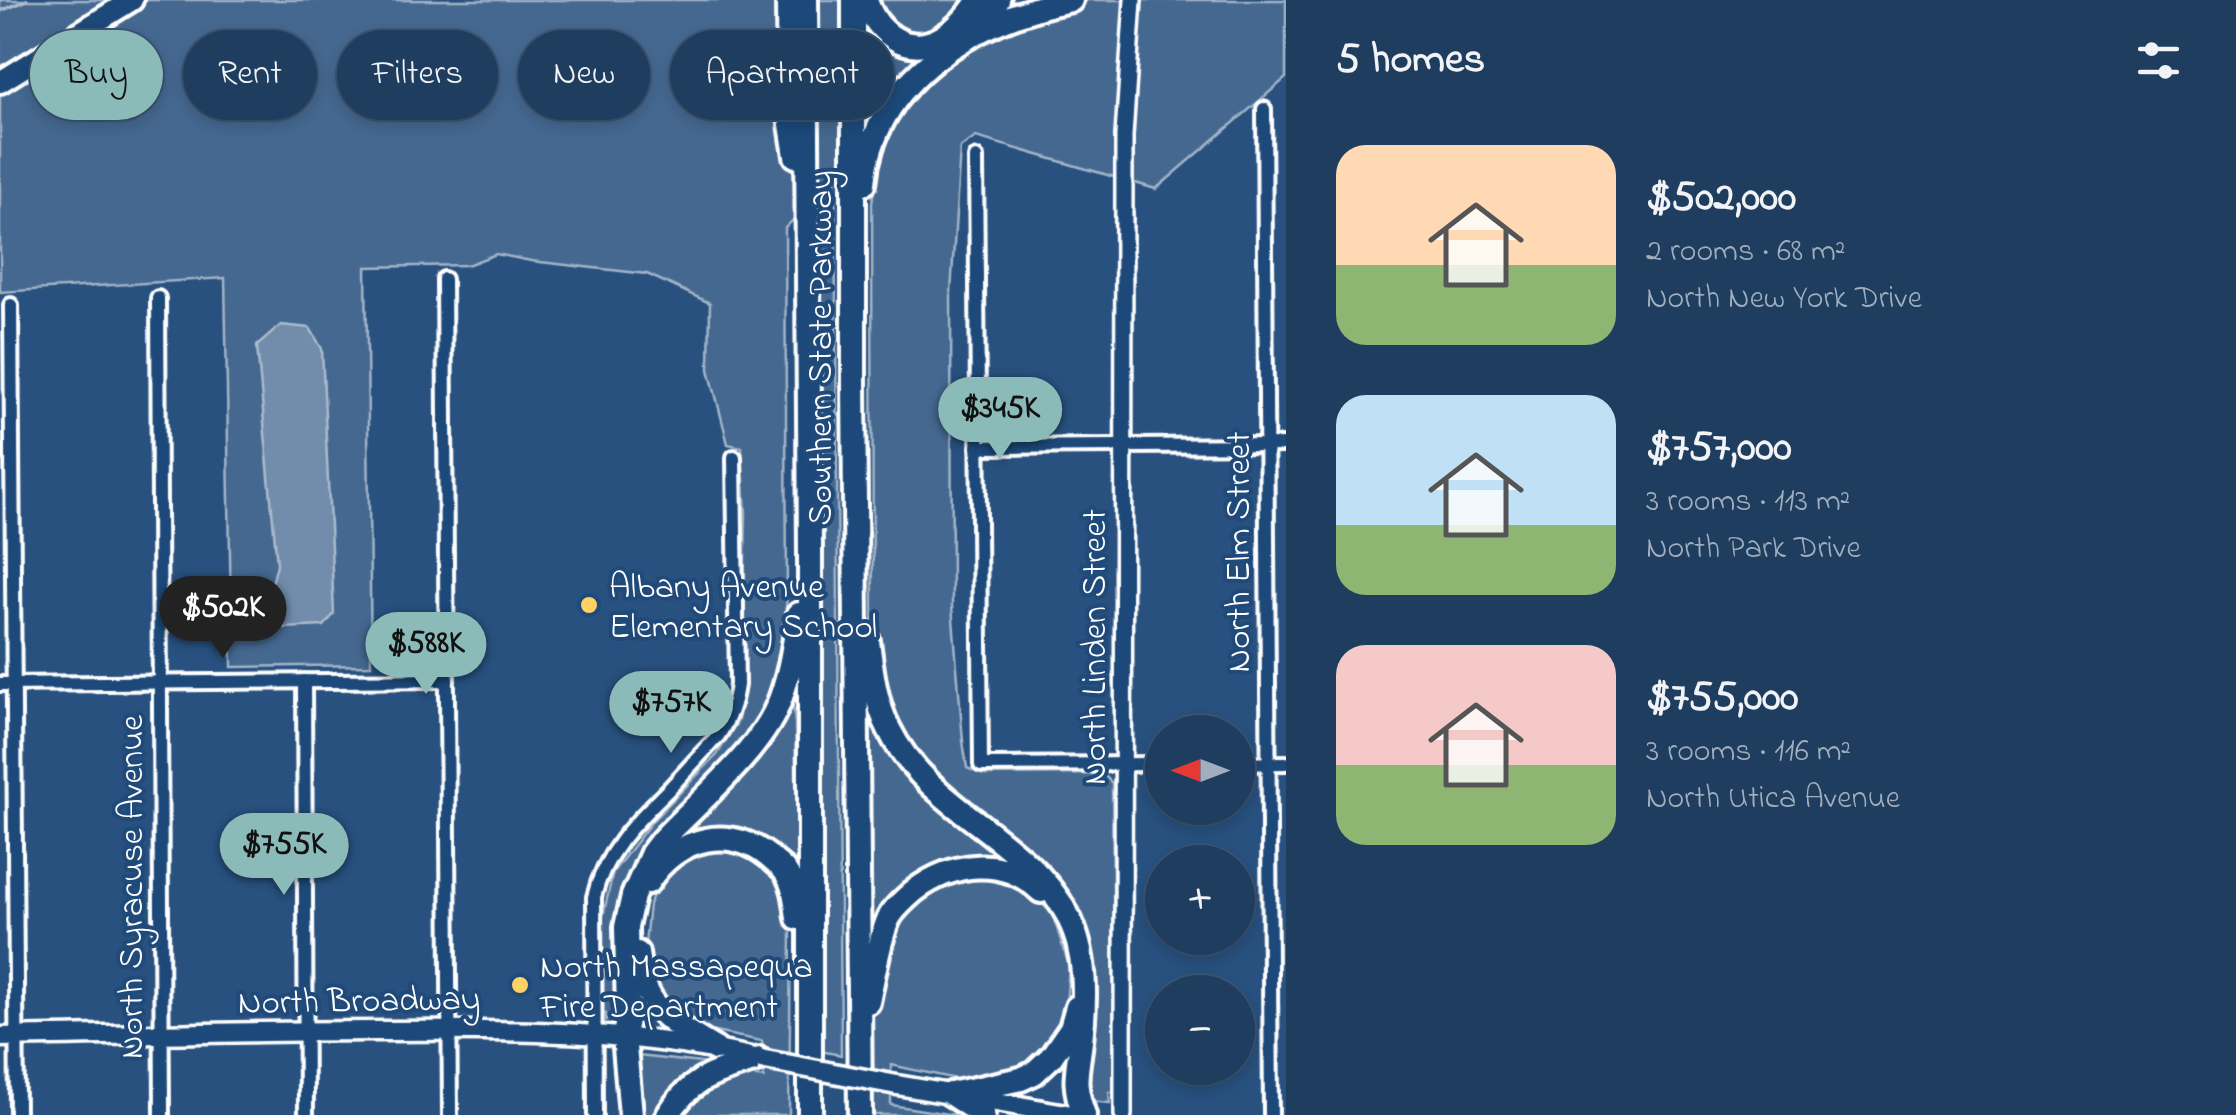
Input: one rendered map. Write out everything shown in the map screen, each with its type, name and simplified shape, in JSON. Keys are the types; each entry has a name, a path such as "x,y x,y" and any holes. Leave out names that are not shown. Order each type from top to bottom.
{"highway":[{"path":"0,82 132,0"},
{"path":"788,0 789,112 808,233"},
{"name":"Southern State Parkway","path":"806,0 810,551 808,1108"},
{"name":"Southern State Parkway","path":"854,0 860,1115"},
{"path":"866,0 886,34 904,43 922,44 942,38 980,0"},
{"path":"972,34 998,0"},
{"path":"854,381 863,190 868,156 887,110 938,56 972,34 1019,14 1071,0"},
{"path":"631,1115 624,1036 628,1014 626,927 633,896 652,853 739,761 777,708 786,684 810,551"},
{"path":"856,558 875,686 898,745 944,798 1028,862 1051,889 1077,937 1084,978 1075,1090 1084,1115"},
{"path":"715,1049 674,1025 654,1004 640,976 637,950 637,924 649,879 668,858 699,841 734,839 760,849 786,873 795,894 809,1023"},
{"path":"860,1033 889,918 904,899 927,882 970,866 993,866 1020,875 1053,902 1072,943 1078,994 1072,1028 1034,1073 950,1094"},
{"path":"668,1115 679,1098 701,1079 760,1059"},
{"path":"950,1094 983,1115"}],"main road":[{"name":"North Broadway","path":"8,1037 450,1030 624,1036 715,1049 1070,1115"}],"street":[{"name":"North Linden Street","path":"1123,1115 1124,136 1134,0"},
{"name":"North Elm Street","path":"1264,109 1271,1115"},
{"path":"976,158 981,765 1145,764"},
{"path":"444,279 450,1115"},
{"name":"North Syracuse Avenue","path":"158,298 162,1115"},
{"path":"11,304 8,1037 17,1115"},
{"path":"978,446 1286,445"},
{"path":"595,1115 594,897 598,880 624,834 718,736 735,701 734,457"},
{"path":"7,684 447,680"},
{"path":"304,682 306,1115"},
{"path":"1255,764 1286,764"}],"shaded area":[{"path":"0,0 1286,0 1286,78 1156,189 976,137 960,148 951,293 952,606 967,768 984,775 1098,774 1112,783 1115,1092 1109,1092 1110,1103 1091,1101 1086,1096 1084,1058 1095,997 1094,956 1086,928 1060,884 908,752 873,654 872,203 877,166 894,120 894,30 670,30 670,120 892,120 835,177 841,1055 820,1051 814,199 785,228 787,597 782,644 765,707 735,753 631,874 620,1011 616,1018 606,1020 606,1014 601,1014 602,921 613,872 652,821 717,755 738,721 745,679 746,514 742,447 728,444 709,369 710,303 647,274 496,254 467,265 366,267 371,665 232,667 225,278 0,292"},
{"path":"281,325 310,328 322,349 334,614 324,626 283,628 265,612 277,564 257,346"},
{"path":"792,698 798,878 768,846 659,848"},
{"path":"872,708 1005,852 1002,860 988,854 985,860 879,920 871,919 869,900 868,711"},
{"path":"700,845 736,845 769,863 785,891 791,929 789,1115 675,1115 711,1079 756,1073 756,1077 764,1078 762,1041 699,1029 655,995 644,954 649,904 668,865"},
{"path":"979,871 1020,884 1052,913 1069,966 1065,1019 1044,1055 1011,1078 975,1083 891,1065 891,1105 955,1115 870,1115 871,1010 894,918 934,883"},
{"path":"635,1056 719,1065 659,1115 635,1115"}],"waterway":[{"path":"0,11 27,0"}],"place":[{"name":"Albany Avenue Elementary School","path":"589,605"},
{"name":"North Massapequa Fire Department","path":"520,985"}]}
